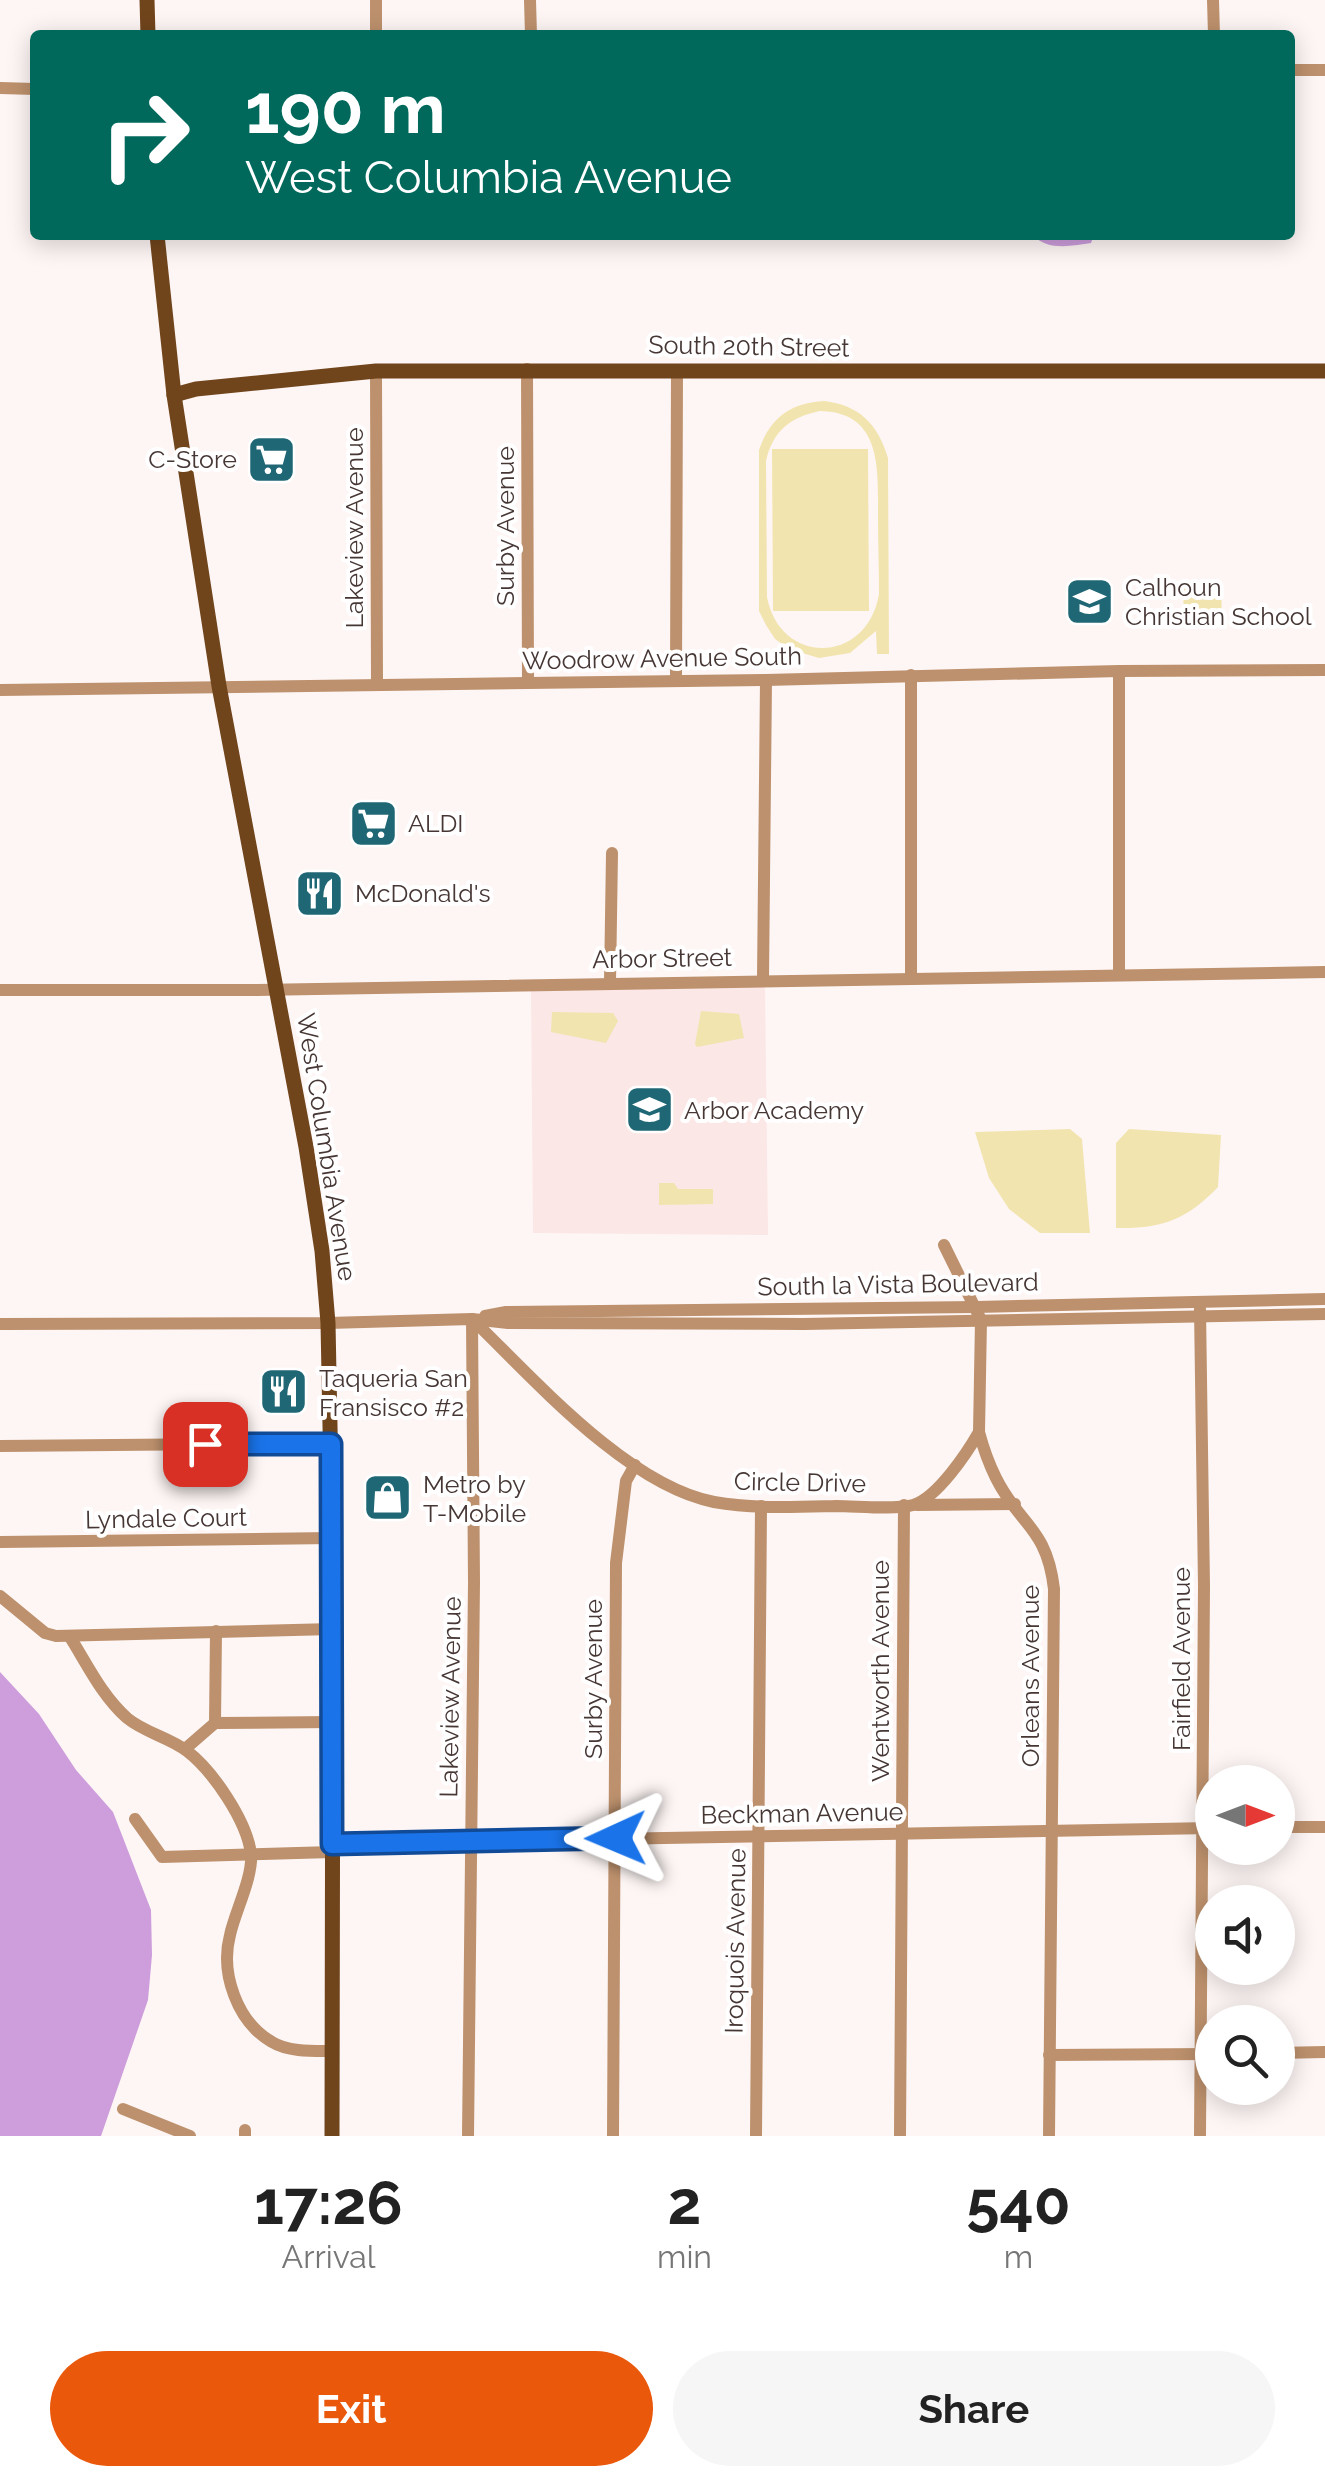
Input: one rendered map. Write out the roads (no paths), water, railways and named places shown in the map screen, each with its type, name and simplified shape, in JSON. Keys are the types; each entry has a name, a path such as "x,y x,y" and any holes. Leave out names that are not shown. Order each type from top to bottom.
{"main road":[{"path":"147,0 148,30"},
{"name":"West Columbia Avenue","path":"158,240 174,395 219,686 316,1202 328,1323 333,1629 332,2136"},
{"name":"South 20th Street","path":"174,395 196,389 376,371 1325,372"}],"street":[{"path":"376,0 376,30"},
{"path":"530,0 531,30"},
{"path":"1213,0 1214,30"},
{"path":"1295,70 1325,70"},
{"path":"0,88 30,89"},
{"name":"Surby Avenue","path":"527,369 528,682"},
{"path":"676,681 677,370"},
{"name":"Lakeview Avenue","path":"376,371 377,685"},
{"name":"Woodrow Avenue South","path":"0,690 1325,670"},
{"path":"1119,671 1119,974"},
{"path":"912,675 912,977"},
{"path":"763,979 766,680"},
{"path":"610,982 612,854"},
{"name":"Arbor Street","path":"0,990 1325,972"},
{"name":"Orleans Avenue","path":"944,1245 979,1314 979,1432 997,1480 1040,1537 1051,1567 1050,2136"},
{"name":"South la Vista Boulevard","path":"0,1324 328,1323 472,1319 506,1312 979,1314 1200,1309 1325,1299"},
{"name":"South la Vista Boulevard","path":"1200,1309 1325,1314"},
{"name":"Fairfield Avenue","path":"1200,1309 1207,1765"},
{"name":"Lakeview Avenue","path":"468,2136 472,1319"},
{"name":"Circle Drive","path":"472,1319 602,1441 674,1488 712,1502 760,1506 1014,1504"},
{"path":"908,1505 944,1480 966,1455 979,1432"},
{"path":"0,1446 331,1444"},
{"name":"Surby Avenue","path":"613,2136 616,1564 626,1481 635,1465"},
{"name":"Wentworth Avenue","path":"900,2136 908,1505"},
{"name":"Iroquois Avenue","path":"756,2136 760,1506"},
{"name":"Lyndale Court","path":"0,1542 332,1538"},
{"path":"0,1596 46,1633 70,1636 333,1629"},
{"path":"215,1724 216,1631"},
{"path":"70,1636 101,1688 126,1718 185,1749 221,1789 251,1854 242,1900 229,1937 227,1962 232,1990 242,2013 273,2044 332,2050"},
{"path":"185,1749 215,1724 332,1722"},
{"name":"Beckman Avenue","path":"135,1819 162,1857 471,1841 1195,1828"},
{"path":"1295,1827 1325,1827"},
{"name":"Fairfield Avenue","path":"1206,2005 1208,1865"},
{"path":"1295,2053 1325,2052"},
{"path":"1049,2055 1195,2054"},
{"name":"Fairfield Avenue","path":"1200,2136 1202,2105"},
{"path":"123,2109 190,2136"}],"place":[{"name":"C-Store","path":"272,459"},
{"name":"Calhoun Christian School","path":"1090,601"},
{"name":"ALDI","path":"373,823"},
{"name":"McDonald's","path":"320,893"},
{"name":"Arbor Academy","path":"649,1110"},
{"name":"Taqueria San Fransisco #2","path":"284,1392"},
{"name":"Metro by T-Mobile","path":"388,1498"}]}
